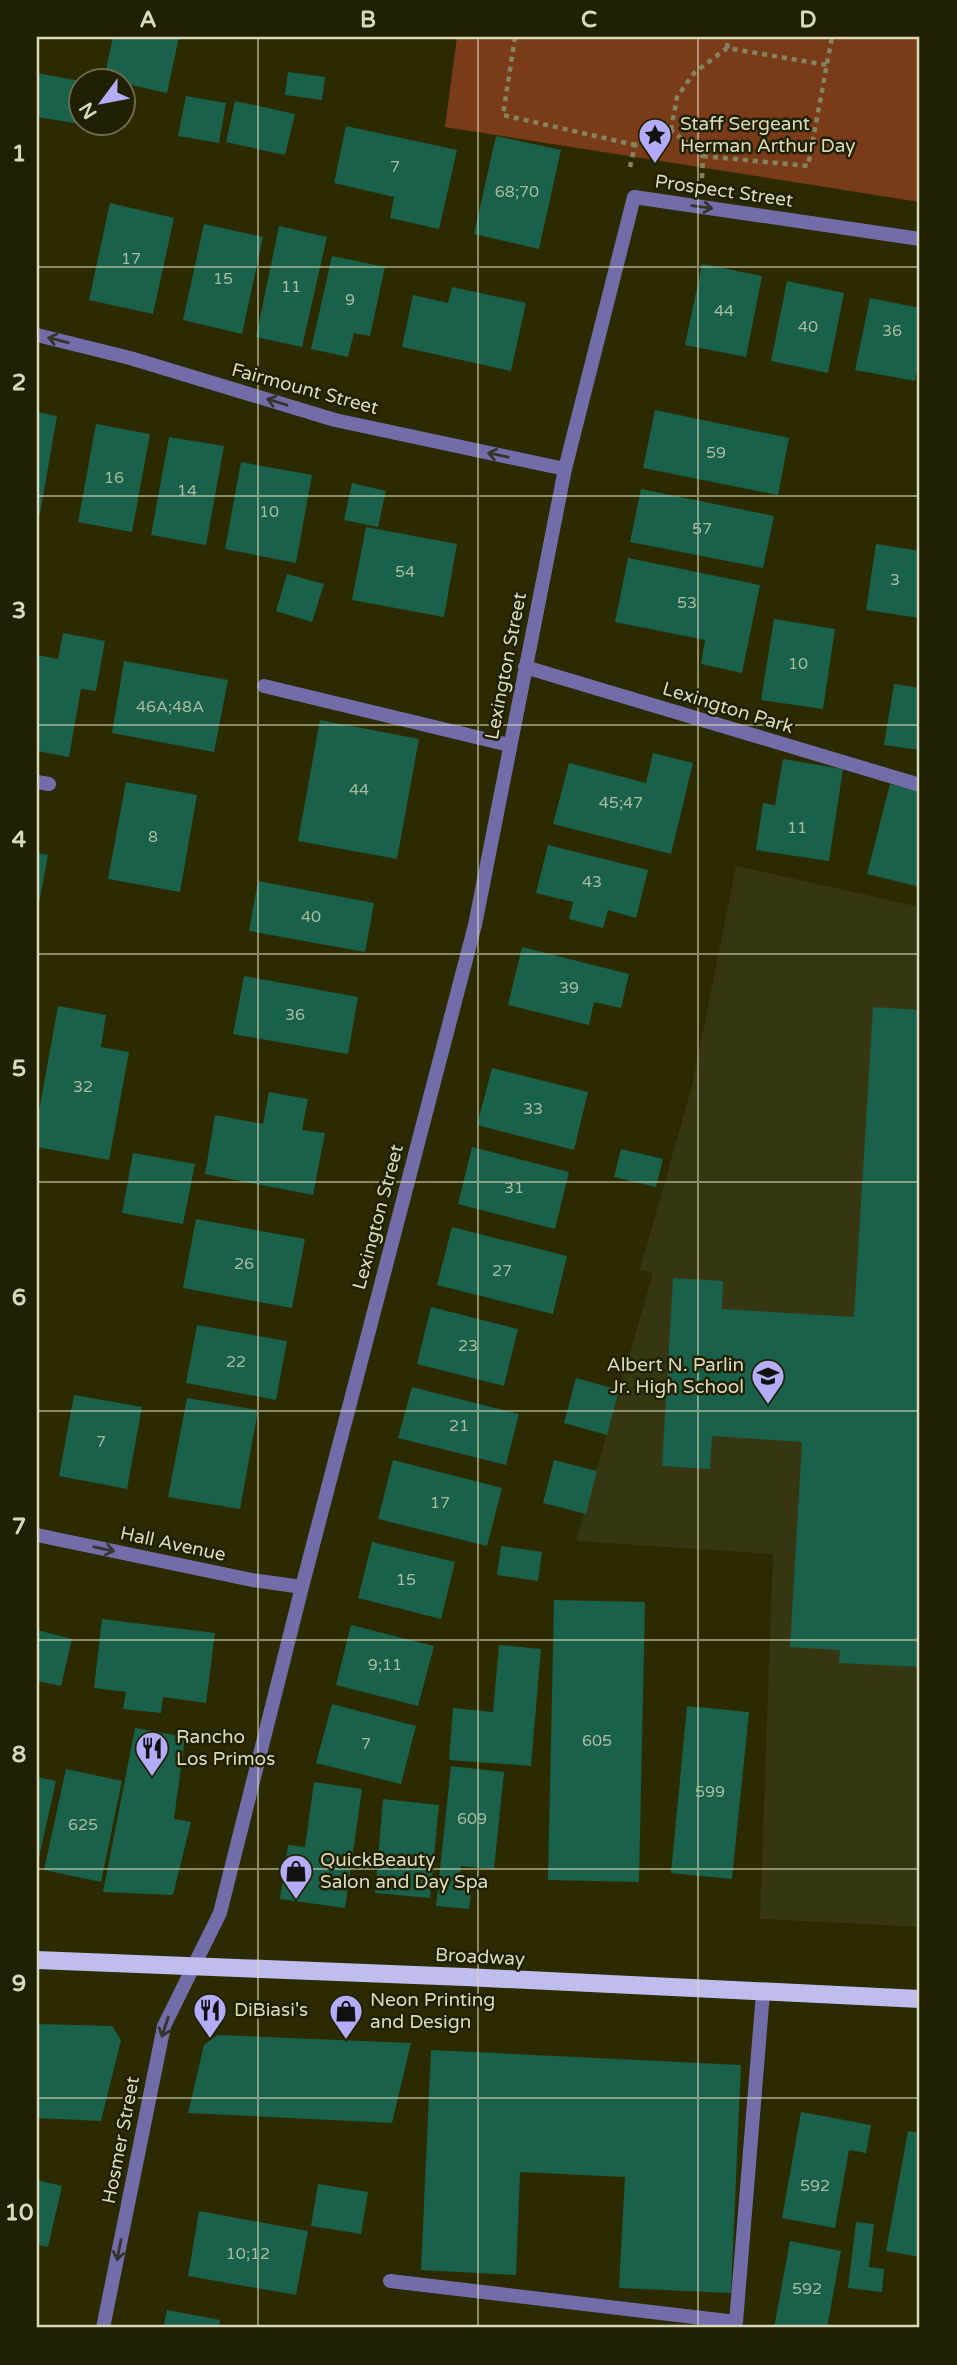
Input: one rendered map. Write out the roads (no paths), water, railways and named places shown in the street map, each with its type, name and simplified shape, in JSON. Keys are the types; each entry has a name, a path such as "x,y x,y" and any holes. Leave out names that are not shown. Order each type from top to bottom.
{"main road":[{"name":"Broadway","path":"37,1960 920,1999"}],"street":[{"name":"Prospect Street","path":"565,469 634,197 920,239"},
{"name":"Fairmount Street","path":"37,335 130,358 335,420 565,469"},
{"name":"Lexington Street","path":"193,1965 220,1913 475,925 565,469"},
{"name":"Lexington Park","path":"525,667 920,785"},
{"path":"264,686 509,745"},
{"name":"Hall Avenue","path":"37,1535 252,1580 302,1587"},
{"name":"Hosmer Street","path":"103,2328 164,2026 193,1965"},
{"path":"390,2281 736,2322 763,1993"}],"place":[{"name":"Staff Sergeant Herman Arthur Day","path":"655,165"},
{"name":"Albert N. Parlin Jr. High School","path":"768,1406"},
{"name":"Rancho Los Primos","path":"152,1778"},
{"name":"QuickBeauty Salon and Day Spa","path":"296,1901"},
{"name":"DiBiasi's","path":"210,2040"},
{"name":"Neon Printing and Design","path":"346,2041"}]}
